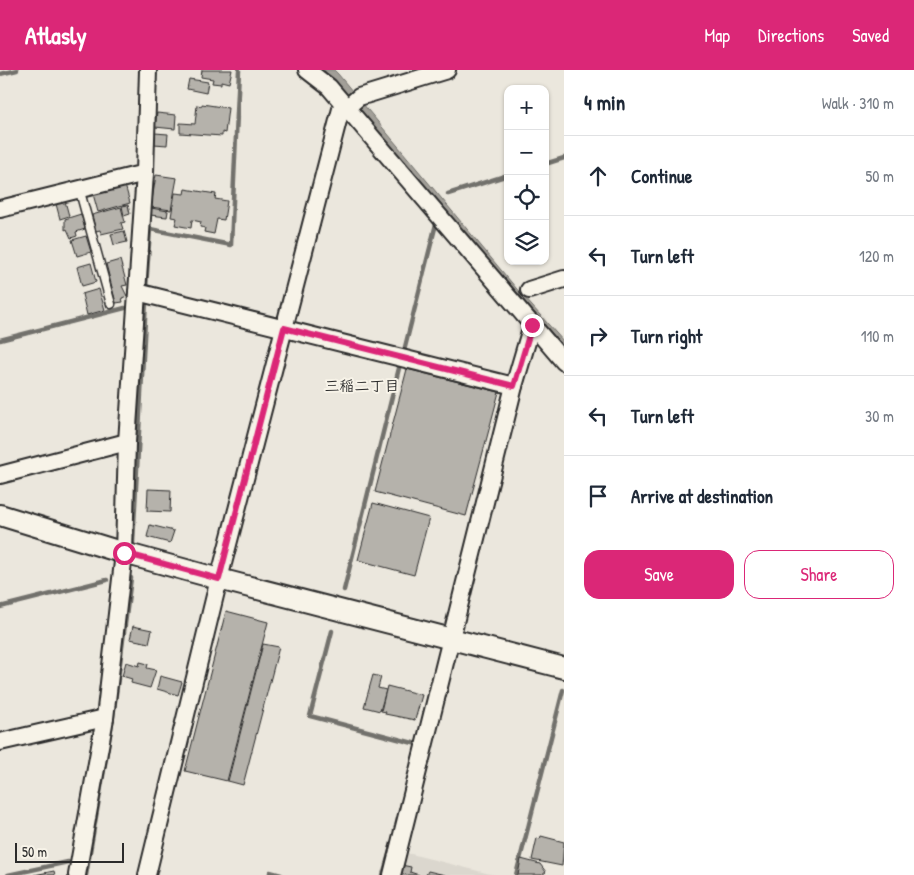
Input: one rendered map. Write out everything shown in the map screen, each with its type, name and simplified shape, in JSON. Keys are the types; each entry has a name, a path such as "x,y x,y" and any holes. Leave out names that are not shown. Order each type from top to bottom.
{"street":[{"path":"77,875 86,812 105,718 124,553 127,442 145,173 148,70"},
{"path":"307,70 329,87 344,107 564,362"},
{"path":"147,875 219,579 344,107 359,97 447,70"},
{"path":"0,208 145,173"},
{"path":"529,290 564,279"},
{"path":"137,292 514,386"},
{"path":"392,875 514,386 532,325"},
{"path":"0,475 127,442"},
{"path":"0,515 124,553 219,579 564,668"},
{"path":"0,742 105,718"}],"lane":[{"path":"80,188 111,304"}],"shaded area":[{"path":"324,70 334,70 338,74 516,288 564,342 564,347"},
{"path":"403,852 494,875 398,875"}],"building":[{"path":"202,70 232,70 229,83 221,81 221,84 212,83 213,79 201,77"},
{"path":"189,79 208,82 206,93 187,89"},
{"path":"202,104 228,108 225,133 222,132 222,136 180,133 180,123 195,124 197,105 202,106"},
{"path":"157,113 176,115 175,129 155,127"},
{"path":"155,133 168,134 167,145 154,144"},
{"path":"156,175 177,178 171,210 151,207"},
{"path":"125,185 130,203 98,212 93,194"},
{"path":"185,189 216,194 215,199 227,201 224,220 217,219 214,234 204,232 205,228 200,227 201,222 192,220 191,228 175,225 177,218 171,217 175,193 184,194"},
{"path":"65,201 69,216 60,219 56,204"},
{"path":"128,205 130,214 124,216 122,206"},
{"path":"121,207 125,222 121,223 123,229 101,234 100,230 96,231 92,215"},
{"path":"151,208 168,211 167,217 150,215"},
{"path":"81,214 85,229 76,232 77,236 71,238 67,229 65,230 65,219"},
{"path":"124,231 127,242 114,245 111,234"},
{"path":"86,236 91,252 77,256 72,240"},
{"path":"120,260 127,285 122,286 127,296 122,298 123,302 116,303 106,264"},
{"path":"91,263 96,282 82,286 77,267"},
{"path":"99,289 105,310 87,315 82,294"},
{"path":"407,369 499,392 466,516 375,492"},
{"path":"148,489 171,490 170,512 147,511"},
{"path":"373,503 429,518 414,575 358,560"},
{"path":"150,525 174,531 170,543 147,537"},
{"path":"226,611 268,622 227,781 185,771"},
{"path":"133,626 152,630 149,643 130,639"},
{"path":"263,644 279,647 243,785 228,781"},
{"path":"126,662 139,666 140,662 148,664 147,668 156,670 150,688 131,683 132,679 122,676"},
{"path":"373,675 381,677 378,688 386,690 380,711 364,707"},
{"path":"160,676 182,682 178,695 157,689"},
{"path":"387,686 422,695 415,720 385,714 386,712 381,711"},
{"path":"541,836 564,842 562,866 532,860 537,838 540,839"},
{"path":"521,859 540,864 546,872 542,875 518,875"},
{"path":"401,865 411,867 410,872 419,875 399,875"},
{"path":"54,871 55,875 34,875"},
{"path":"428,871 445,875 426,875"}],"waterway":[{"path":"0,74 17,70"},
{"path":"146,288 150,229 231,245 239,70"},
{"path":"549,163 564,158"},
{"path":"448,194 504,176"},
{"path":"404,351 437,220"},
{"path":"133,543 146,301"},
{"path":"0,340 125,308"},
{"path":"344,590 400,364"},
{"path":"86,875 113,717 131,578"},
{"path":"0,607 107,580"},
{"path":"332,631 310,716 417,744 416,748"},
{"path":"516,875 563,690"},
{"path":"383,875 391,847"},
{"path":"8,875 68,862"},
{"path":"270,875 270,872 281,875"}],"district":[{"name":"三稲二丁目","path":"362,385"}],"route":[{"path":"124,553 219,579 284,328 514,386 532,325"}]}
